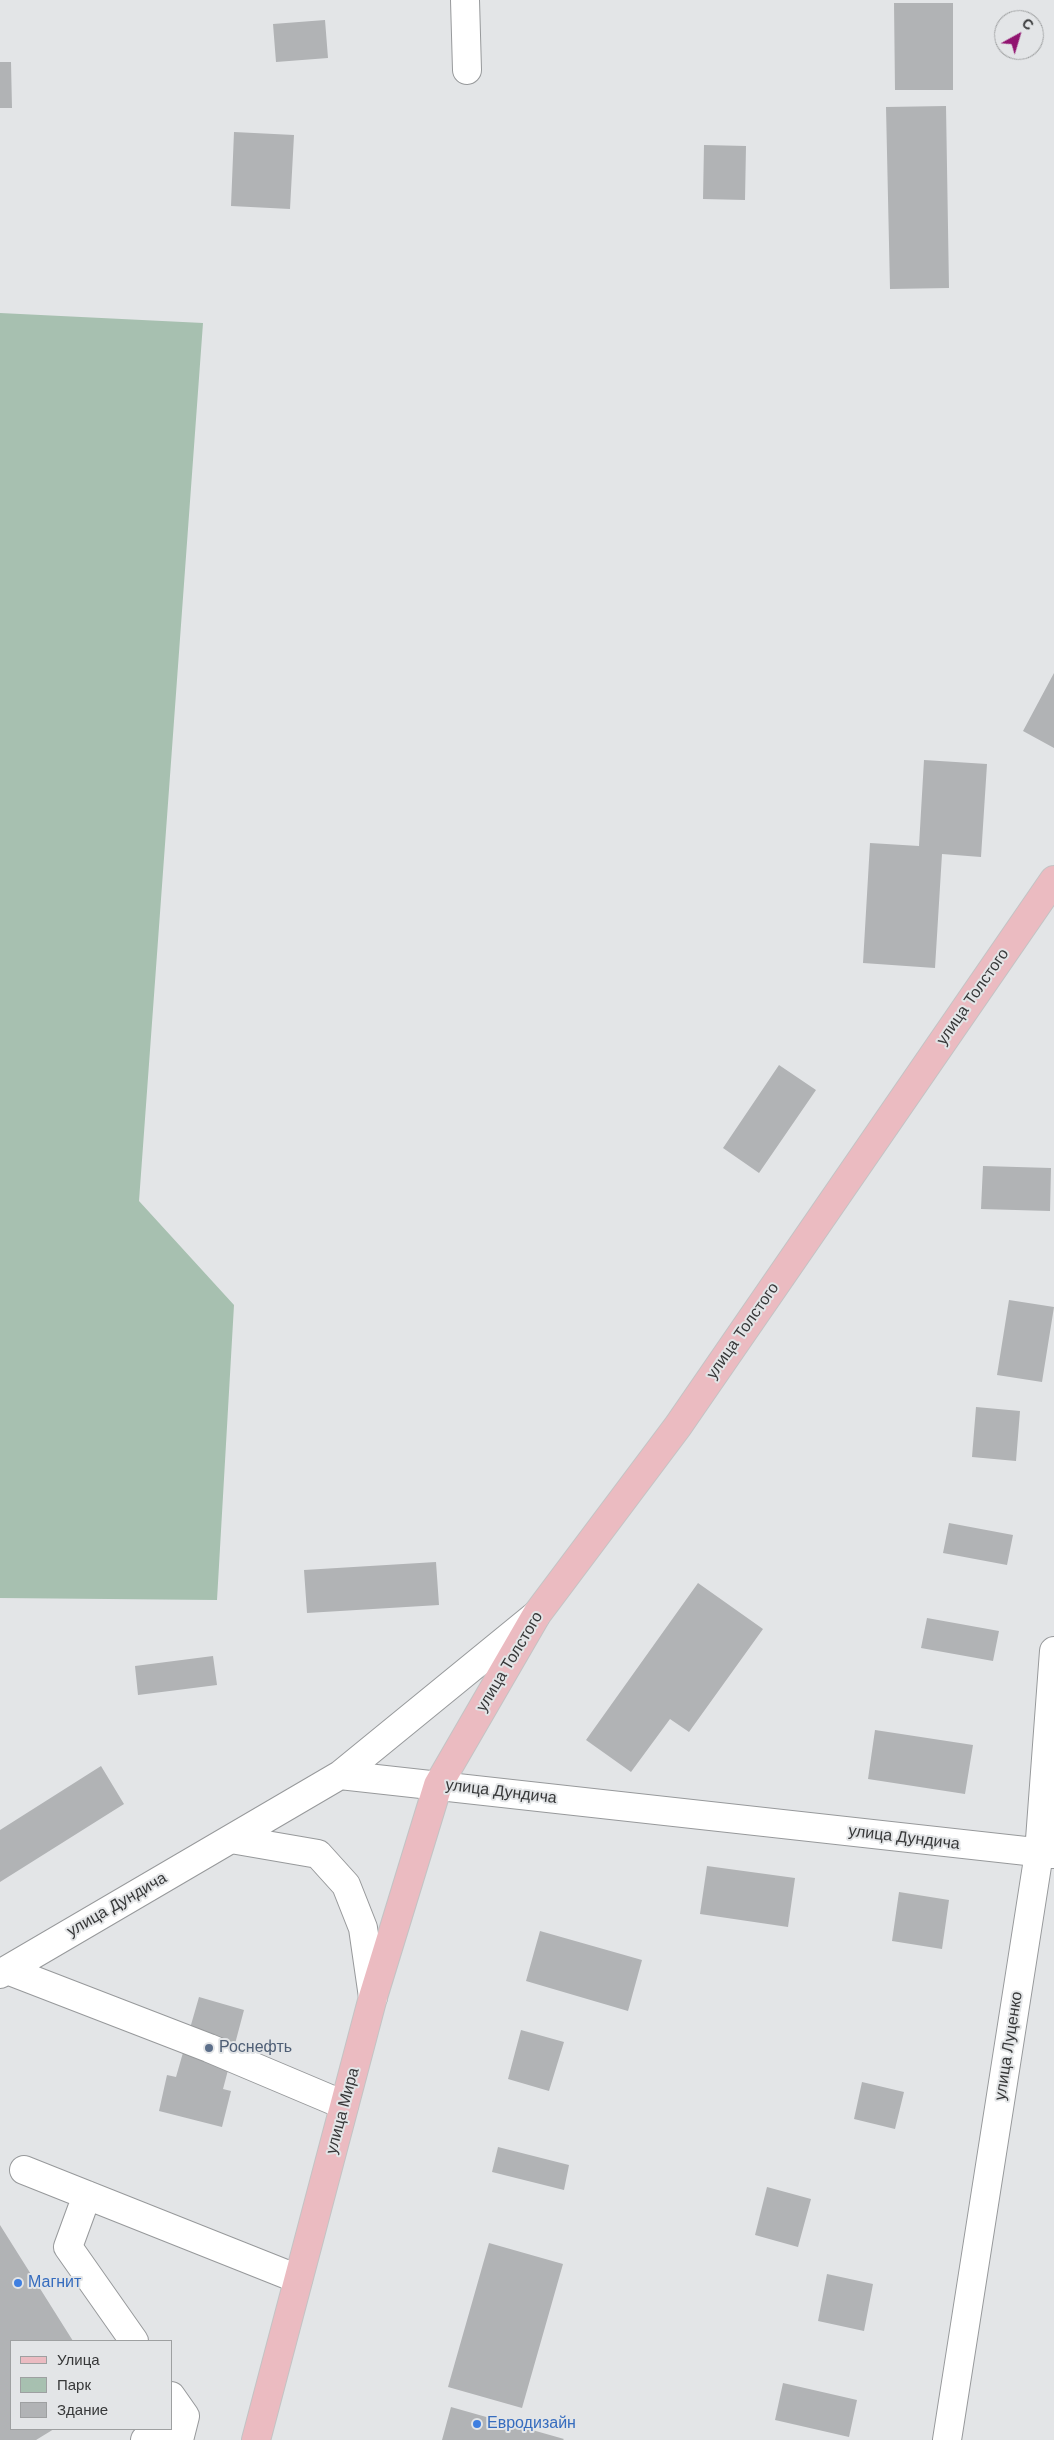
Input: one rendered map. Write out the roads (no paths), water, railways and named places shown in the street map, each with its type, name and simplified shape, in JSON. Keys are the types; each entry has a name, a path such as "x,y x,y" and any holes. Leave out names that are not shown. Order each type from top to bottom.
{"main road":[{"name":"улица Толстого","path":"438,1784 537,1614 678,1426 1054,880"},
{"name":"улица Мира","path":"256,2440 373,1997 438,1784"}],"street":[{"path":"465,0 467,70"},
{"path":"340,1776 537,1614"},
{"name":"улица Луценко","path":"947,2440 1047,1854 1054,1651"},
{"name":"улица Дундича","path":"3,1972 340,1776 438,1784 1047,1854"},
{"path":"231,1839 318,1854 346,1886 363,1928 373,1997"},
{"path":"3,1972 209,2048 344,2106"},
{"path":"24,2170 298,2279"},
{"path":"87,2195 68,2247 133,2340"},
{"path":"146,2440 161,2430"}],"place":[{"name":"Роснефть","path":"209,2048"},
{"name":"Магнит","path":"18,2283"},
{"name":"Евродизайн","path":"477,2424"}]}
